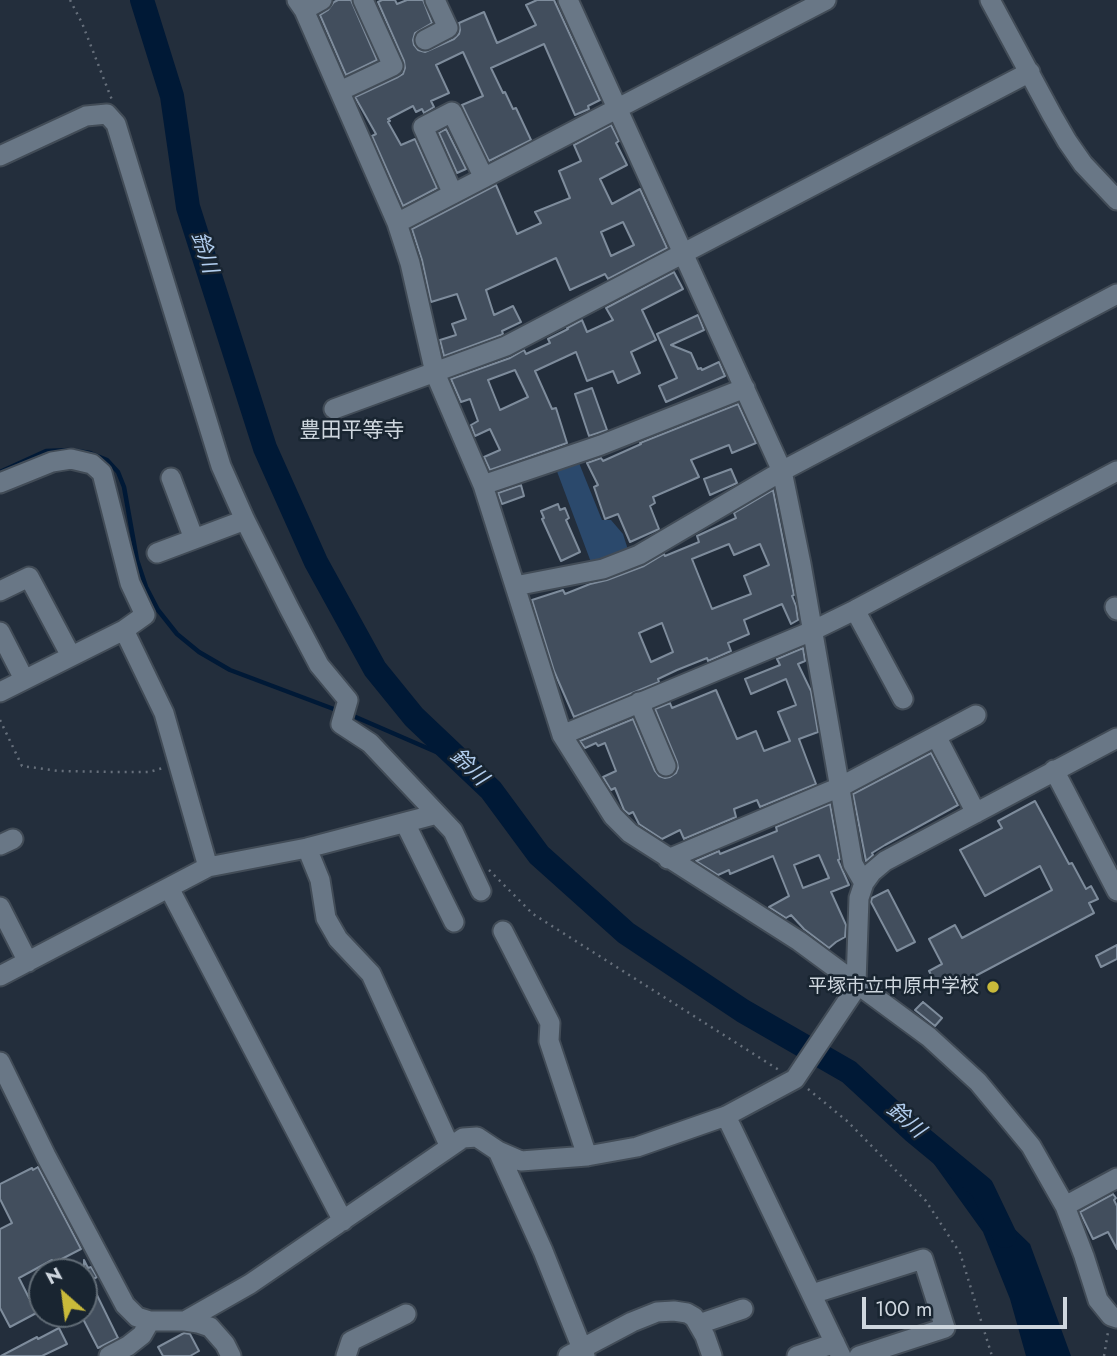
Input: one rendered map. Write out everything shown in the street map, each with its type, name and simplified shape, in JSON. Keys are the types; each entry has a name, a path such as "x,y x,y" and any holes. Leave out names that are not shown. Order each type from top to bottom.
{"street":[{"path":"322,0 300,5 397,223 410,263 435,373 483,485 562,735 613,816 630,833 799,941 855,987 929,1037 978,1082 1031,1146 1065,1206 1098,1300 1114,1317"},
{"path":"340,91 393,66 363,0"},
{"path":"425,40 448,28 435,0"},
{"path":"568,0 782,471 801,564 853,864 864,883"},
{"path":"397,223 826,0"},
{"path":"990,0 1052,116 1083,164 1117,200"},
{"path":"334,409 506,346 1030,72"},
{"path":"453,194 423,127 452,112 484,178"},
{"path":"0,156 86,116 107,114 116,124 221,466 245,520 319,664 348,700 341,724 370,743 453,831 481,891"},
{"path":"515,586 603,569 639,555 782,471 1117,294"},
{"path":"483,485 601,445 745,388"},
{"path":"0,483 52,462 71,460 92,464 102,473 130,583 145,615 124,630 0,692"},
{"path":"562,735 812,631 1117,471"},
{"path":"171,478 194,539"},
{"path":"158,553 245,520"},
{"path":"0,591 29,577 71,656"},
{"path":"855,610 903,699"},
{"path":"124,630 163,713 208,867"},
{"path":"0,632 24,679"},
{"path":"639,702 666,766"},
{"path":"668,859 840,787 976,715"},
{"path":"936,736 976,813"},
{"path":"185,1321 250,1284 463,1138 477,1137 520,1161 587,1156 637,1147 726,1116 795,1079 855,987 859,898 864,883 872,872 885,861 1117,737"},
{"path":"1054,769 1117,891"},
{"path":"0,976 208,867 307,848 437,814"},
{"path":"405,822 454,922"},
{"path":"307,848 320,880 326,918 338,939 371,974 450,1147"},
{"path":"169,888 343,1221"},
{"path":"0,907 28,962"},
{"path":"503,931 550,1023 549,1041 587,1156"},
{"path":"0,1062 125,1305 137,1317 150,1321 185,1321 211,1328 225,1343 231,1356"},
{"path":"726,1116 838,1350 797,1356"},
{"path":"498,1151 543,1251 578,1353 632,1322 657,1312 674,1311 694,1317 712,1356"},
{"path":"1065,1206 1117,1178"},
{"path":"812,1294 923,1259 944,1328 859,1356"},
{"path":"699,1324 743,1309"},
{"path":"346,1356 351,1341 406,1314"},
{"path":"109,1356 142,1335 150,1321"}],"path":[{"path":"70,0 82,23 114,105 116,124"},
{"path":"0,720 22,766 59,771 149,772 177,762"},
{"path":"488,868 533,914 795,1079 847,1121 926,1201 960,1252 992,1356"},
{"path":"1104,1356 1114,1317"}],"shaded area":[{"path":"577,458 602,520 611,520 623,534 629,553 592,565 555,466"},
{"path":"903,1121 1030,1244 1071,1356 1026,1356 1010,1299 983,1232"}],"building":[{"path":"338,0 351,0 377,60 346,75 320,15"},
{"path":"395,0 397,4 407,0 423,0 432,23 415,33 413,40 418,50 425,52 454,39 459,34 459,23 484,12 497,43 536,25 526,5 537,0 554,0 600,100 575,115 544,44 491,68 513,109 516,108 531,140 489,161 462,105 483,96 463,52 436,65 449,93 431,101 434,107 424,113 422,109 416,112 413,106 388,119 401,145 415,139 437,188 403,206 372,136 376,134 355,97 398,77 403,74 405,68 378,2"},
{"path":"611,125 627,165 600,179 612,204 640,189 667,248 608,279 605,274 570,290 556,258 486,290 494,315 513,306 521,322 502,331 501,335 444,356 440,340 456,335 452,324 466,319 457,294 431,302 412,229 496,185 517,234 541,223 535,212 570,198 559,171 581,161 574,145","holes":["623,222 634,245 611,256 601,232"]},
{"path":"446,129 466,169 457,173 439,133"},
{"path":"674,272 683,289 642,310 656,340 631,352 640,373 618,383 613,371 587,381 576,352 535,371 552,409 556,408 567,443 490,470 484,457 500,450 490,429 475,436 471,425 478,421 470,399 461,402 451,379 510,358 524,350 526,354 550,343 548,339 582,320 587,332 613,320 606,308","holes":["515,370 528,397 500,410 488,380"]},
{"path":"698,315 704,330 671,345 691,353 698,369 702,370 719,362 725,376 666,402 659,386 677,378 657,334"},
{"path":"592,388 607,430 589,436 575,394"},
{"path":"738,404 756,443 732,453 729,445 691,460 699,477 653,497 655,503 650,506 659,529 630,542 618,514 605,519 594,487 598,485 587,463 601,458 603,461 640,443"},
{"path":"731,469 737,483 710,495 704,479"},
{"path":"521,485 524,496 502,504 498,493"},
{"path":"773,490 798,620 791,624 782,604 744,620 749,634 728,643 731,651 677,670 658,679 659,682 574,717 554,671 532,600 563,590 565,594 644,566 664,554 665,556 699,542 697,536 736,518 734,513","holes":["729,544 734,555 760,544 769,565 744,576 751,594 712,609 692,559","662,623 673,652 651,662 639,633"]},
{"path":"558,504 560,510 565,508 569,518 566,520 580,552 561,561 541,511"},
{"path":"803,648 805,661 798,664 811,691 818,732 799,739 816,784 760,807 757,800 734,809 736,817 684,839 680,830 662,839 639,824 633,812 629,814 624,810 615,788 611,790 603,777 616,771 605,743 598,746 596,743 585,748 580,741 633,719 655,771 659,776 670,777 676,773 677,762 655,709 670,703 672,708 716,690 737,739 756,731 764,751 790,741 778,712 796,705 786,679 751,694 745,679 780,665 777,659"},
{"path":"931,753 958,805 885,845 872,853 866,861 853,794"},
{"path":"1035,801 1069,864 1072,863 1086,889 1091,886 1098,899 1089,903 1094,913 949,990 945,982 937,986 929,971 942,964 929,939 955,925 962,938 1052,890 1040,866 985,896 960,850 1002,828 998,821"},
{"path":"830,804 840,859 838,860 849,885 831,892 846,925 845,937 829,948 791,915 786,918 769,907 789,896 773,856 730,874 729,870 718,875 696,861 777,831 776,827","holes":["819,855 829,878 803,888 794,865"]},
{"path":"888,890 915,942 897,951 871,902 872,898"},
{"path":"1117,945 1117,959 1101,967 1096,956"},
{"path":"923,1002 942,1018 935,1026 915,1010"},
{"path":"38,1167 81,1249 64,1258 28,1258 28,1273 19,1278 28,1296 28,1317 10,1327 0,1308 0,1229 12,1223 0,1199 0,1184 32,1168 33,1170"},
{"path":"1113,1194 1117,1206 1117,1249 1108,1232 1093,1239 1080,1212"},
{"path":"98,1297 118,1338 98,1348 88,1328 98,1328"},
{"path":"59,1328 67,1344 42,1356 1,1356 37,1337 38,1339"},
{"path":"184,1333 190,1334 199,1351 190,1356 163,1356 158,1347"}],"waterway":[{"name":"鈴川","path":"142,0 172,96 188,207 265,448 316,562 375,669 414,717 491,790 539,855 626,933 743,1011 849,1072 913,1131 982,1188 1005,1236"},
{"path":"0,472 46,451 71,450 90,453 107,460 118,472 124,487 137,560 146,587 158,610 177,634 199,652 230,670 339,711"},
{"path":"351,715 464,764"}],"place":[{"name":"平塚市立中原中学校","path":"993,987"}],"district":[{"name":"豊田平等寺","path":"352,432"}]}
